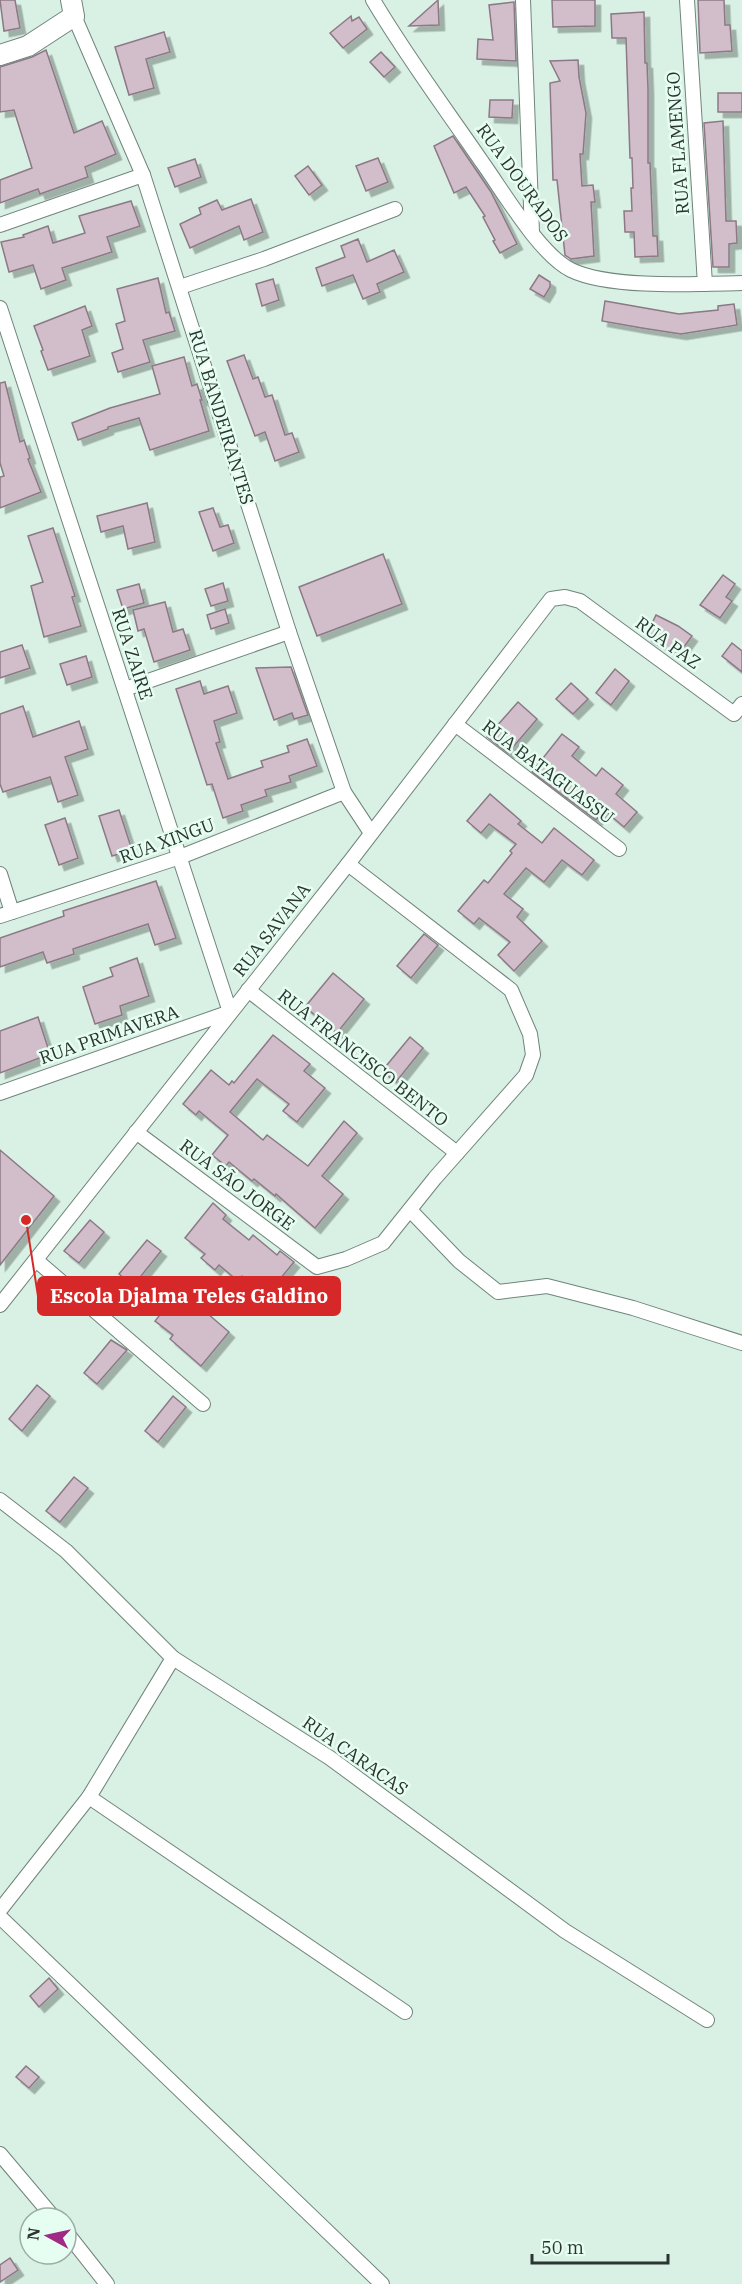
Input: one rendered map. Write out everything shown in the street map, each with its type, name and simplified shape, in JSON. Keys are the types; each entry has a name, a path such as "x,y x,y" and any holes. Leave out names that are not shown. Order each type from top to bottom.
{"street":[{"name":"RUA DOURADOS","path":"373,0 418,70 532,232 558,261 571,270 588,275 630,282 742,283"},
{"path":"523,0 532,232"},
{"name":"RUA FLAMENGO","path":"687,0 705,284"},
{"path":"0,56 28,46 73,8"},
{"name":"RUA BANDEIRANTES","path":"73,8 143,175 289,632 344,792 371,833"},
{"path":"0,225 143,175"},
{"path":"180,287 264,259 395,209"},
{"name":"RUA ZAIRE","path":"0,308 230,1012"},
{"name":"RUA SAVANA","path":"0,1305 348,864 551,599 565,597 580,601"},
{"name":"RUA PAZ","path":"580,601 738,709"},
{"path":"124,689 289,632"},
{"name":"RUA BATAGUASSU","path":"455,724 619,849"},
{"name":"RUA XINGU","path":"6,914 180,857 344,792"},
{"path":"348,864 503,982 511,990 530,1034 533,1055 526,1075 410,1210 459,1261 498,1292 547,1286 633,1308 742,1343"},
{"path":"0,874 6,914"},
{"name":"RUA FRANCISCO BENTO","path":"248,990 458,1153"},
{"name":"RUA PRIMAVERA","path":"0,1093 230,1012"},
{"name":"RUA SÃO JORGE","path":"136,1132 317,1267 346,1259 383,1243 410,1210"},
{"path":"36,1260 203,1404"},
{"name":"RUA CARACAS","path":"3,1508 66,1551 173,1658 330,1758 565,1930 707,2020"},
{"path":"0,1910 89,1797 173,1658"},
{"path":"89,1797 405,2012"},
{"path":"0,1917 382,2284"},
{"path":"0,2154 44,2206"},
{"path":"78,2247 107,2284"}],"building":[{"path":"0,0 15,0 20,28 4,31"},
{"path":"438,0 439,25 409,26"},
{"path":"552,0 595,0 595,26 553,27"},
{"path":"698,0 724,0 725,25 730,25 732,51 700,53"},
{"path":"514,2 516,61 477,59 478,39 493,40 489,5"},
{"path":"644,12 648,89 648,163 650,163 653,236 657,236 658,256 635,257 634,232 625,232 624,211 632,211 631,188 633,188 626,38 612,38 611,14"},
{"path":"351,16 352,21 359,17 367,29 343,48 330,33"},
{"path":"164,32 170,52 146,59 154,88 129,95 115,47"},
{"path":"46,50 74,133 102,121 116,154 85,167 88,177 40,194 38,189 0,203 0,180 32,168 14,110 0,112 0,67"},
{"path":"381,52 395,67 384,77 370,62"},
{"path":"578,60 586,113 583,154 580,154 582,186 593,185 595,202 591,202 594,256 571,259 565,255 557,180 553,180 550,83 560,81 550,61"},
{"path":"718,93 742,93 742,112 718,112"},
{"path":"490,100 513,100 512,118 489,117"},
{"path":"723,121 726,221 736,221 737,243 729,244 729,267 713,267 704,123"},
{"path":"453,136 491,192 517,244 500,253 483,217 485,216 466,187 454,193 434,146"},
{"path":"378,158 388,182 366,191 356,166"},
{"path":"195,159 201,177 175,187 168,168"},
{"path":"308,166 322,185 309,195 295,176"},
{"path":"251,199 263,232 244,240 239,226 190,248 180,224 201,214 199,208 217,200 222,210"},
{"path":"131,201 140,226 107,237 112,252 62,268 66,280 41,289 33,265 9,272 1,242 24,237 23,235 48,226 53,243 85,233 79,216"},
{"path":"358,239 367,262 394,250 404,272 377,284 380,292 363,299 353,275 322,286 316,268 345,257 341,246"},
{"path":"539,275 550,282 550,287 544,297 530,289"},
{"path":"158,278 166,313 169,312 175,331 143,340 150,362 118,372 112,353 123,349 116,324 125,321 117,289"},
{"path":"273,279 279,300 262,306 256,284"},
{"path":"605,301 679,314 718,310 718,306 734,304 737,325 681,334 602,321"},
{"path":"85,306 92,326 82,330 90,356 48,370 34,326"},
{"path":"244,355 253,379 258,377 265,397 272,395 285,435 292,433 299,452 275,461 265,432 255,436 227,361"},
{"path":"184,357 192,386 197,384 209,431 150,450 139,418 108,427 108,429 78,440 72,423 110,408 160,394 152,366"},
{"path":"5,382 20,442 24,440 30,458 28,459 41,492 0,508 0,477 4,476 0,463 0,383"},
{"path":"147,503 155,542 128,549 123,526 101,532 97,516"},
{"path":"213,508 220,527 228,525 234,543 213,551 199,512"},
{"path":"53,528 75,596 72,597 81,626 44,637 31,586 43,582 28,536"},
{"path":"383,554 402,604 317,636 299,587"},
{"path":"723,575 735,584 726,597 732,601 720,618 700,605"},
{"path":"223,583 228,601 211,606 205,589"},
{"path":"139,584 144,603 123,609 117,590"},
{"path":"165,602 173,632 183,629 190,650 154,662 144,629 138,631 133,610"},
{"path":"225,609 229,623 211,629 207,615"},
{"path":"656,615 692,636 678,655 646,636"},
{"path":"732,643 742,651 742,672 722,656"},
{"path":"22,645 30,668 0,678 0,652"},
{"path":"86,656 92,677 67,685 60,664"},
{"path":"291,667 308,715 294,719 292,713 274,720 256,668"},
{"path":"615,669 629,681 611,705 596,693"},
{"path":"200,681 204,694 228,686 237,713 214,721 220,742 216,743 228,779 263,767 261,761 289,752 287,746 307,739 317,766 289,776 291,782 265,790 267,796 241,805 243,811 223,818 212,784 207,785 176,689"},
{"path":"571,683 588,699 573,714 556,699"},
{"path":"518,702 537,719 508,753 487,737"},
{"path":"23,706 33,737 79,721 88,749 65,757 78,795 58,802 50,777 3,792 0,784 0,714"},
{"path":"562,734 579,747 572,756 596,776 602,768 623,785 616,794 637,812 624,827 604,810 596,820 532,772"},
{"path":"490,794 521,821 518,824 542,843 554,828 594,860 582,875 562,860 544,882 526,868 504,894 523,909 517,917 542,941 514,971 498,955 510,942 479,918 474,924 458,911 484,880 488,883 512,853 510,851 516,844 489,824 481,833 467,821"},
{"path":"119,810 132,850 112,856 99,816"},
{"path":"65,818 78,858 59,865 45,825"},
{"path":"156,881 176,938 155,945 148,924 73,949 74,954 47,963 43,952 0,967 0,938 64,916 63,911"},
{"path":"424,934 438,945 411,978 397,966"},
{"path":"137,958 149,996 120,1006 122,1015 95,1024 83,987 113,976 110,968"},
{"path":"333,973 364,999 337,1033 305,1007"},
{"path":"38,1017 50,1054 0,1073 0,1031"},
{"path":"273,1035 310,1064 304,1071 325,1088 297,1122 283,1111 289,1104 257,1079 230,1112 263,1140 267,1135 308,1166 344,1121 357,1133 322,1176 343,1194 315,1228 276,1194 275,1196 254,1179 252,1181 229,1162 226,1166 212,1155 228,1135 199,1111 196,1115 183,1104 211,1070 229,1085 232,1081 234,1083"},
{"path":"410,1037 423,1048 396,1082 382,1071"},
{"path":"0,1150 54,1196 0,1265"},
{"path":"213,1203 226,1215 223,1219 249,1240 253,1235 277,1255 280,1251 294,1262 266,1296 242,1276 238,1281 219,1265 215,1270 201,1258 205,1254 185,1238"},
{"path":"90,1220 104,1232 79,1263 64,1251"},
{"path":"147,1240 161,1251 133,1286 119,1274"},
{"path":"183,1286 197,1298 194,1302 229,1332 201,1366 170,1339 173,1335 155,1321"},
{"path":"111,1340 127,1350 97,1384 84,1373"},
{"path":"37,1385 50,1396 22,1431 9,1419"},
{"path":"173,1396 186,1407 158,1442 145,1431"},
{"path":"74,1477 88,1488 60,1522 46,1511"},
{"path":"49,1978 58,1989 39,2007 30,1996"},
{"path":"26,2066 39,2077 29,2088 16,2077"},
{"path":"10,2258 18,2270 0,2282 0,2265"}],"place":[{"name":"Escola Djalma Teles Galdino","path":"26,1220"}]}
